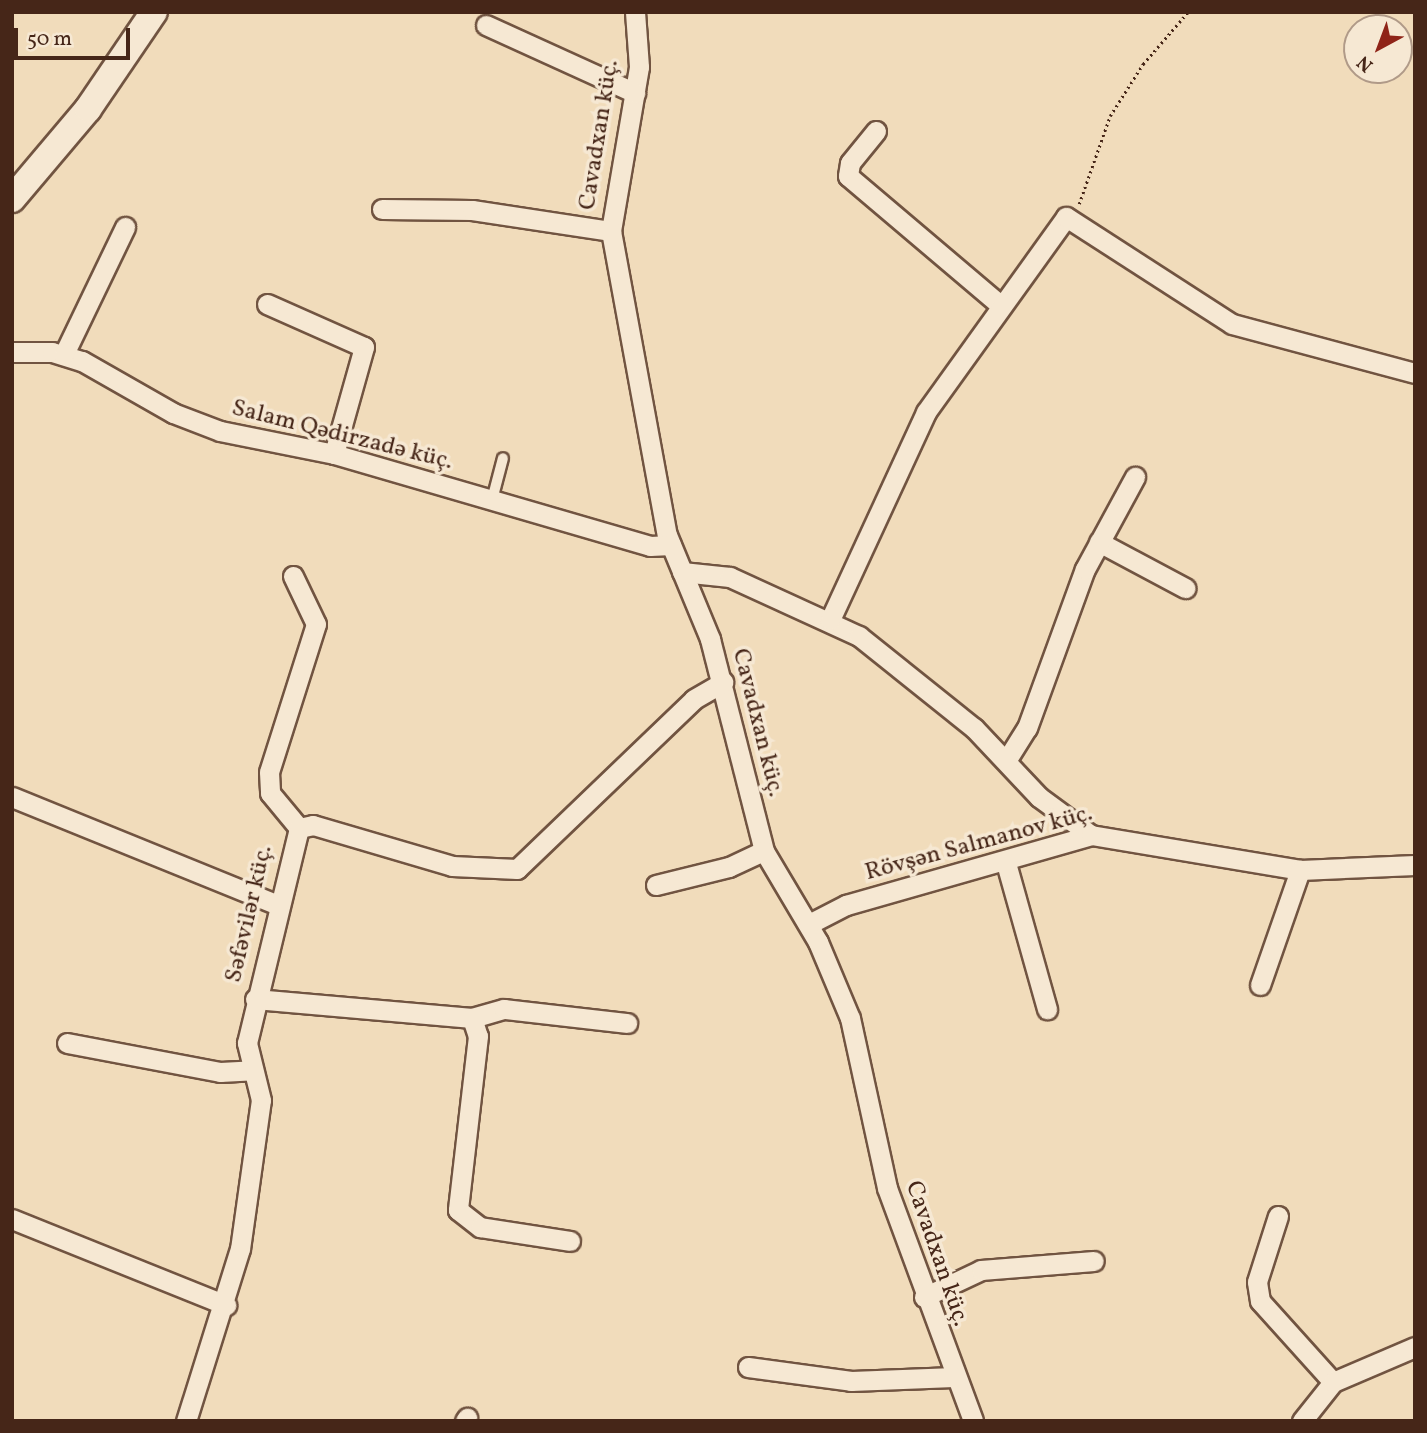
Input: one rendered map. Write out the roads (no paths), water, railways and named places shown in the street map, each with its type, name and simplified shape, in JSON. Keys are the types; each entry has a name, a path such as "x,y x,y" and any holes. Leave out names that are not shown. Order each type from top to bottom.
{"street":[{"path":"12,199 104,88 154,12"},
{"name":"Cavadxan küç.","path":"635,12 635,93 611,231 671,545 723,682 764,851 808,924 856,1037 877,1151 924,1297 973,1421"},
{"path":"486,25 635,93"},
{"path":"876,131 850,163 848,176 999,303"},
{"path":"382,209 472,210 611,231"},
{"path":"830,620 920,424 999,303 1060,220 1072,217 1223,320 1415,373"},
{"path":"64,354 125,227"},
{"path":"267,304 365,347 334,454"},
{"name":"Salam Qədirzadə küç.","path":"12,352 64,354 196,422 334,454 650,546 671,545"},
{"path":"1006,761 1027,727 1099,542 1135,477"},
{"path":"1099,542 1185,588"},
{"path":"682,572 730,577 801,615 830,620 943,702 1006,761 1039,797 1091,835"},
{"path":"293,576 316,624 269,772 270,793 299,828"},
{"name":"Səfəvilər küç.","path":"186,1421 226,1305 260,1121 247,1043 276,905 299,828 313,825 452,866 517,869 694,699 723,682"},
{"path":"12,797 276,905"},
{"name":"Rövşən Salmanov küç.","path":"808,924 846,905 1006,863 1091,835 1300,870 1415,865"},
{"path":"656,885 729,867 764,851"},
{"path":"1006,863 1047,1009"},
{"path":"1260,985 1300,870"},
{"path":"255,999 472,1018 504,1009 627,1023"},
{"path":"472,1018 478,1036 458,1210 480,1227 570,1241"},
{"path":"67,1043 220,1072 253,1070"},
{"path":"1278,1216 1257,1282 1260,1301 1333,1382"},
{"path":"12,1219 226,1305"},
{"path":"924,1297 981,1270 1094,1261"},
{"path":"1302,1421 1333,1382 1415,1347"},
{"path":"748,1367 851,1381 954,1377"}],"lane":[{"path":"492,500 503,458"}]}
